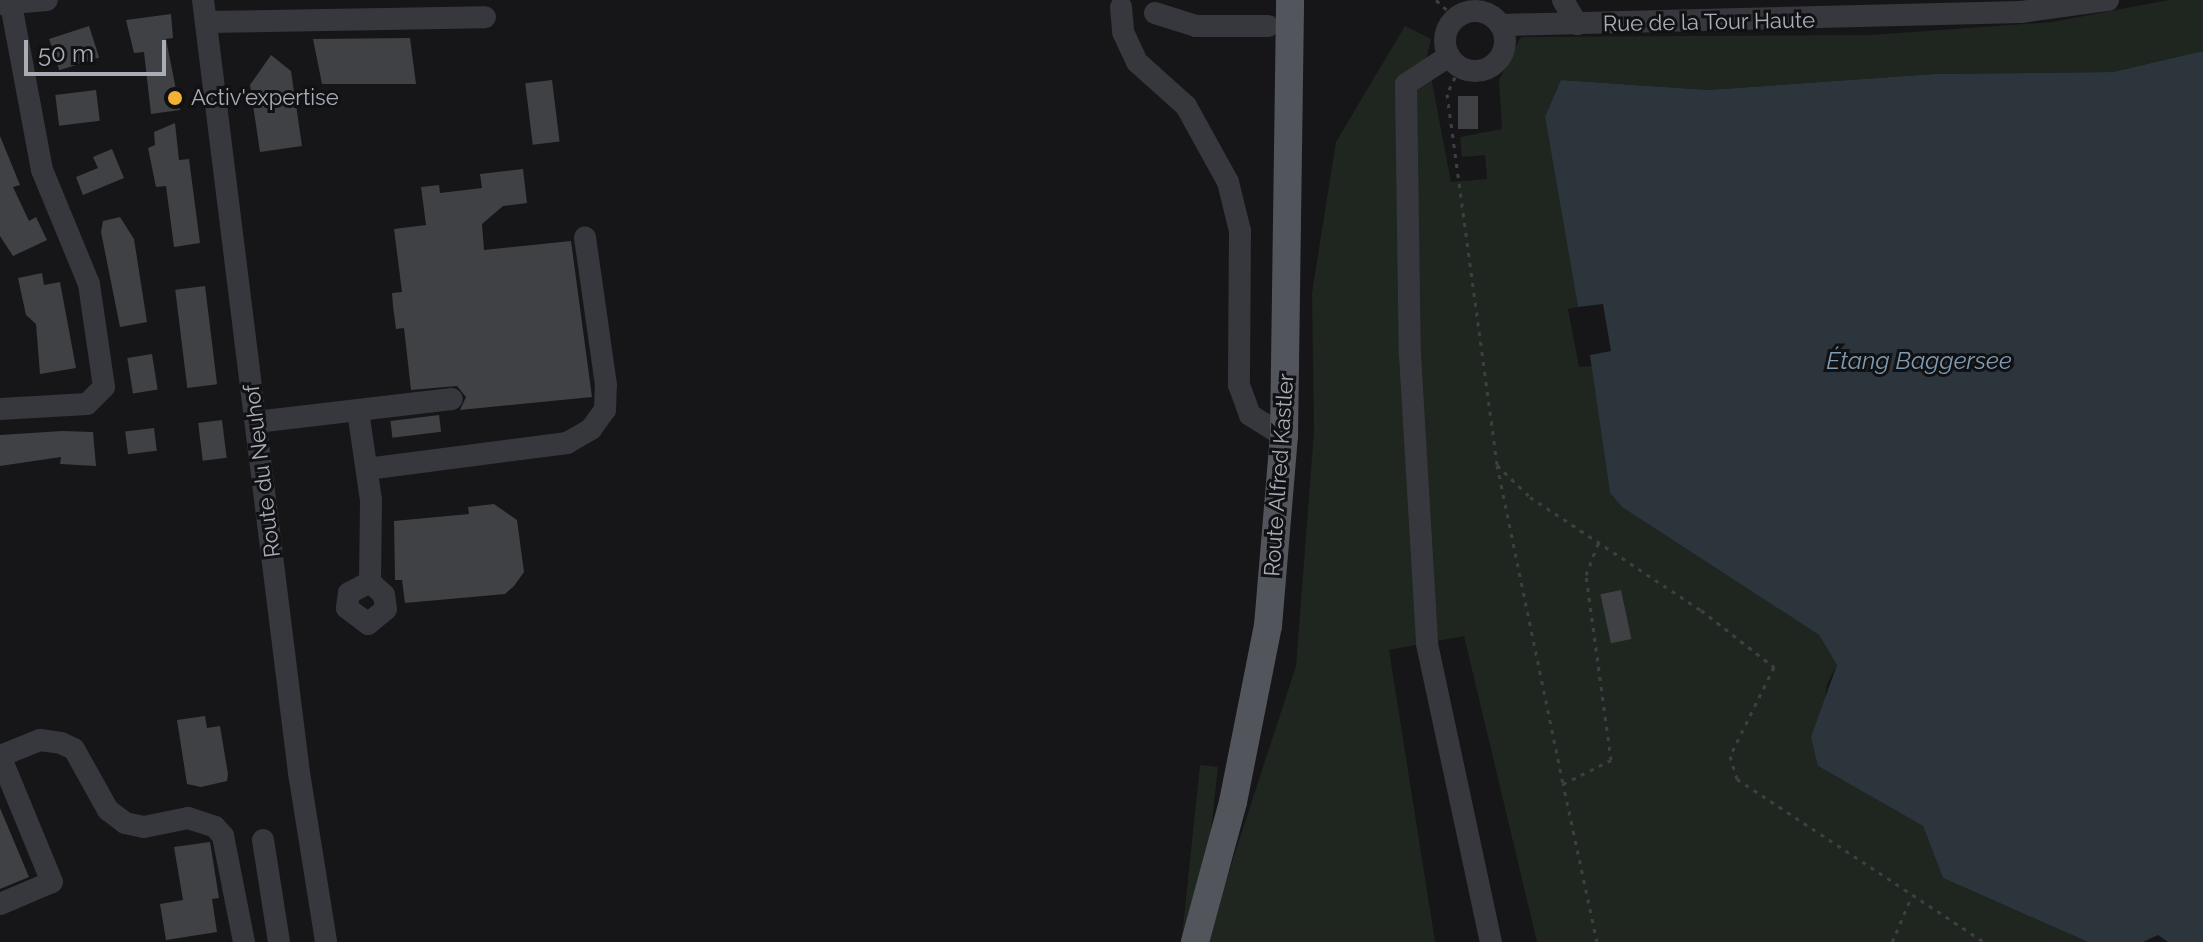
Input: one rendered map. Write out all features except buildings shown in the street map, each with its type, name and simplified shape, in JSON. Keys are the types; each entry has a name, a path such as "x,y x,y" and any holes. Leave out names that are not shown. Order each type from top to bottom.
{"main road":[{"name":"Route Alfred Kastler","path":"1195,942 1233,802 1268,626 1284,436 1290,0"}],"street":[{"path":"0,409 87,404 104,387 89,284 42,170 6,5 47,0"},
{"path":"1563,0 1577,24"},
{"name":"Rue de la Tour Haute","path":"1456,18 1485,12 1501,25 2021,12 2108,0"},
{"path":"1120,3 1123,32 1137,62 1186,106 1228,182 1240,231 1239,385 1250,415 1284,436"},
{"path":"1120,3 1139,21 1157,7 1196,26 1268,26"},
{"path":"205,11 474,11"},
{"name":"Route du Neuhof","path":"205,11 326,942"},
{"path":"1454,62 1445,35 1456,18"},
{"path":"1491,942 1427,644 1410,355 1406,84 1454,62 1479,71 1497,62 1505,44 1501,25"},
{"path":"367,469 567,443 591,429 605,410 606,385 585,237"},
{"path":"256,422 452,399"},
{"path":"358,411 367,469 370,582"},
{"path":"0,904 52,882 0,756 40,740 61,743 74,749 108,810 125,823 144,827 188,818 215,827 223,836 244,942"},
{"path":"263,840 279,942"}],"path":[{"path":"1436,0 1456,18"},
{"path":"1454,62 1447,94 1497,465 1597,942"},
{"path":"1497,465 1530,497 1774,667 1730,756 1737,779 1911,898 1984,942"},
{"path":"1563,784 1611,760 1586,575 1598,543"},
{"path":"1892,942 1911,898"}],"shaded area":[{"path":"2169,0 2203,0 2203,51 2113,72 1935,74 1708,90 1562,80 1545,117 1578,307 1568,309 1579,367 1592,366 1610,493 1622,507 1819,635 1837,665 1827,684 1818,766 1923,826 1943,878 2088,942 1537,942 1464,636 1389,650 1435,942 1206,942 1296,666 1314,431 1312,293 1336,142 1405,26 1431,39 1427,56 1451,182 1487,179 1485,155 1462,157 1460,137 1502,129 1499,80 1521,37 1871,35 2052,22"},
{"path":"1200,765 1218,767 1199,942 1181,942"}],"water":[{"name":"Étang Baggersee","path":"2203,51 2203,942 2168,942 2158,935 2143,942 2088,942 1943,878 1923,826 1818,766 1811,737 1837,665 1819,635 1622,507 1610,493 1590,355 1611,351 1603,304 1578,307 1545,117 1561,80 1708,90 1935,74 2113,72"}],"place":[{"name":"Activ'expertise","path":"175,98"}]}
